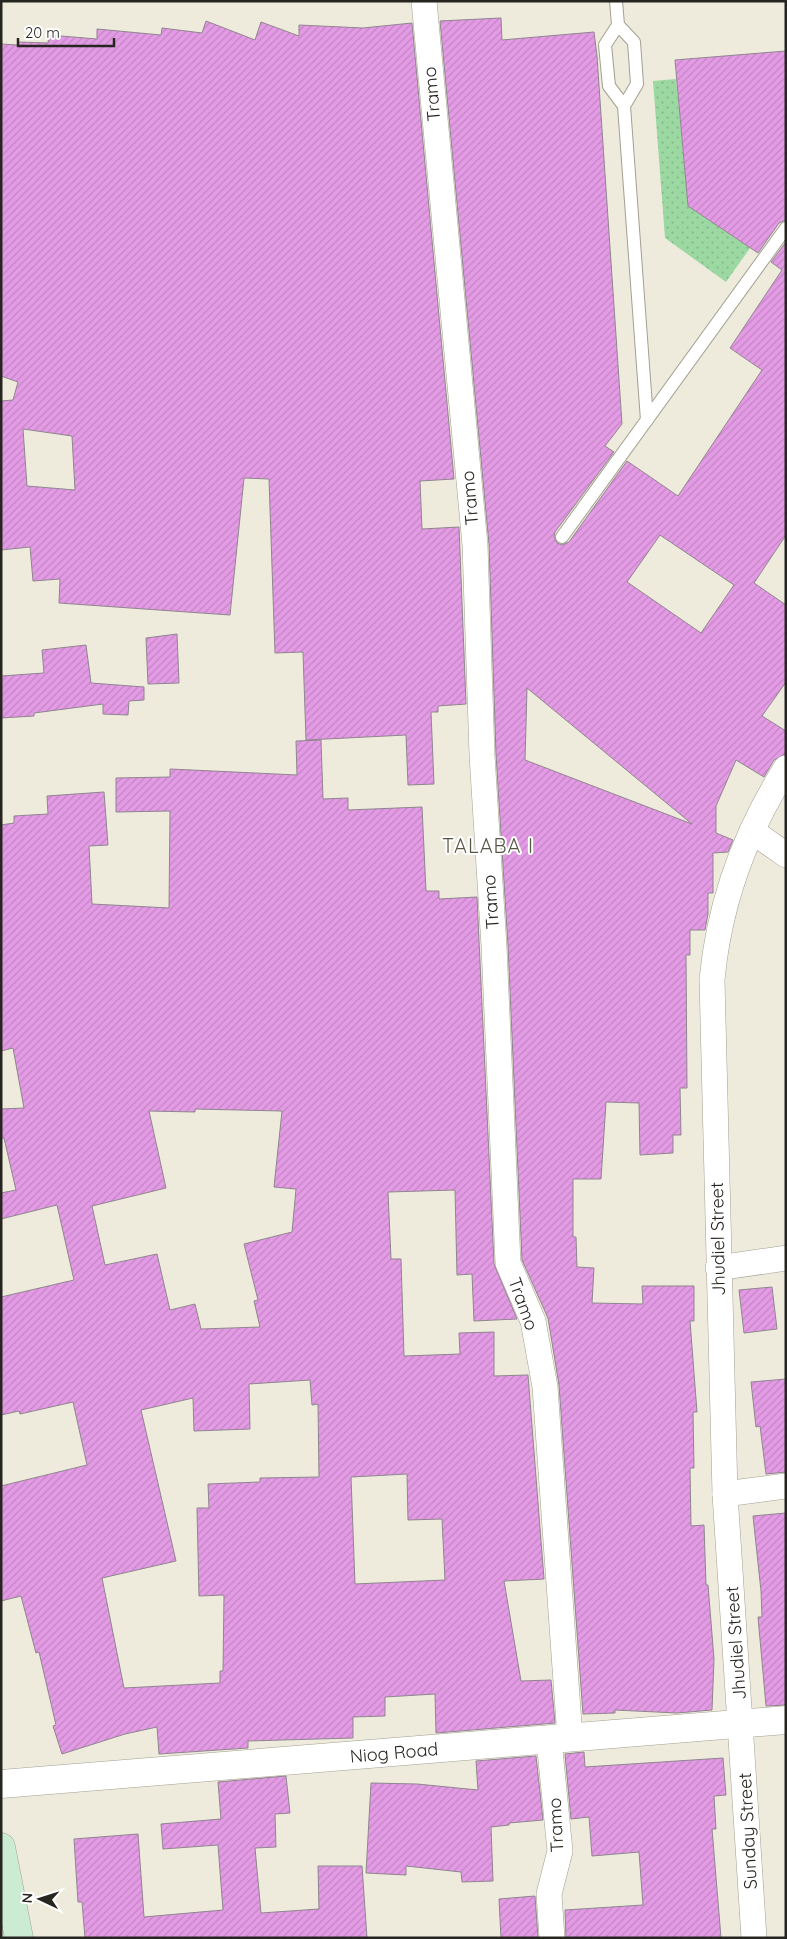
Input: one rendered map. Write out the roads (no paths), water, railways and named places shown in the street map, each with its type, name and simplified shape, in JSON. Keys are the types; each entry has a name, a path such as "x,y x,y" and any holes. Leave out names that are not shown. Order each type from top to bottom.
{"main road":[{"path":"1,1847 19,1938"}],"street":[{"name":"Tramo","path":"424,1 475,544 482,755 494,946 508,1263 533,1322 545,1388 560,1739 560,1851 549,1894 552,1938"},
{"name":"Jhudiel Street","path":"742,1724 726,1494 718,1268 712,980 716,941 725,901 752,831 786,768"},
{"path":"752,831 786,855"},
{"path":"718,1268 786,1258"},
{"path":"726,1494 786,1486"},
{"name":"Niog Road","path":"1,1784 786,1720"},
{"name":"Sunday Street","path":"742,1724 754,1938"}],"lane":[{"path":"616,1 618,25 605,45 608,86 624,106 647,420"},
{"path":"618,25 634,42 637,84 624,106"},
{"path":"562,537 786,228"}],"district":[{"name":"TALABA I","path":"488,846"}]}
